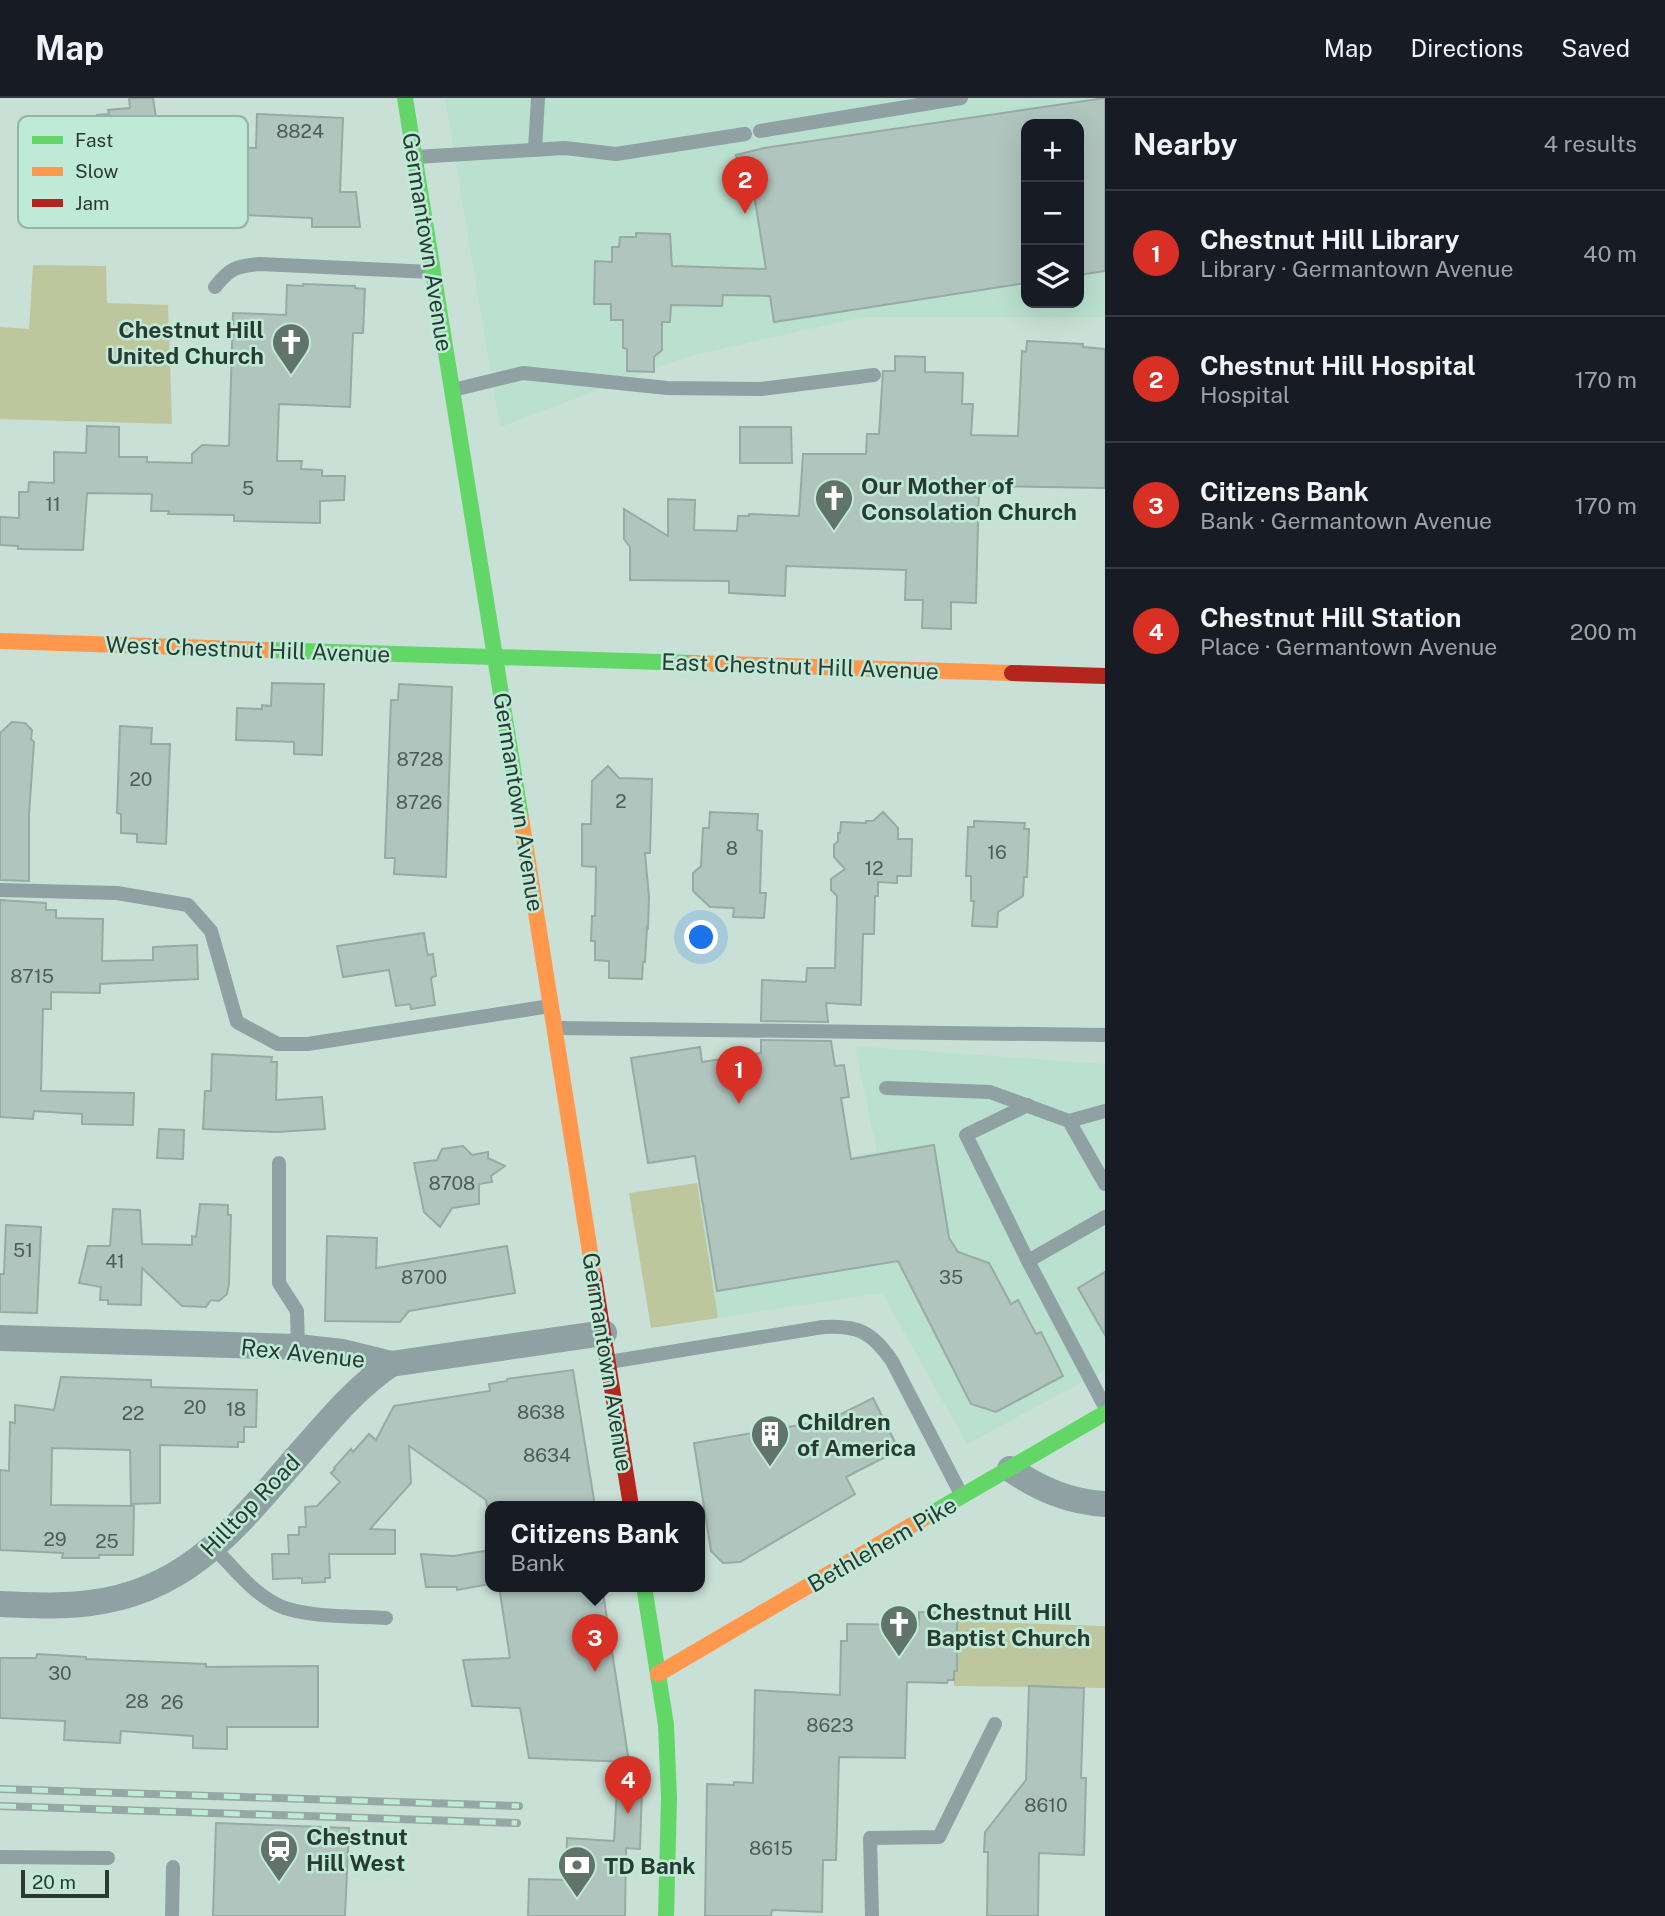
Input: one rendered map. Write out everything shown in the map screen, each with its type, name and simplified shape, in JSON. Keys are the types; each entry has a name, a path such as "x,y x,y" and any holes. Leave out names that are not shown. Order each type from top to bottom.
{"main road":[{"name":"Germantown Avenue","path":"405,98 630,1501"},
{"name":"West Chestnut Hill Avenue","path":"0,641 495,657"},
{"name":"East Chestnut Hill Avenue","path":"495,657 1105,676"},
{"name":"Bethlehem Pike","path":"658,1674 1105,1413"},
{"path":"645,1592 668,1760 666,1916"}],"street":[{"name":"Rex Avenue","path":"0,1338 298,1347 342,1352 391,1364 604,1332"},
{"name":"Hilltop Road","path":"0,1604 78,1604 124,1597 173,1577 215,1548 332,1416 359,1388 391,1364"},
{"path":"1010,1469 1048,1491 1069,1498 1105,1504"}],"lane":[{"path":"535,150 538,98"},
{"path":"415,157 581,149 616,154 961,98"},
{"path":"215,287 226,273 239,266 260,264 433,272"},
{"path":"452,390 523,373 667,388 747,389 874,375"},
{"path":"0,890 117,893 188,905 211,931 237,1022 278,1044 307,1044 552,1006"},
{"path":"555,1028 1105,1035"},
{"path":"887,1088 990,1092 1069,1121 1105,1111"},
{"path":"1028,1105 966,1135 1028,1261 1105,1406"},
{"path":"1069,1121 1105,1184"},
{"path":"279,1163 279,1283 297,1311 298,1347"},
{"path":"1028,1261 1105,1217"},
{"path":"608,1363 823,1327 855,1328 869,1335 891,1361 962,1497"},
{"path":"215,1548 248,1584 275,1604 296,1612 386,1618"},
{"path":"872,1916 870,1838 939,1837 995,1724"},
{"path":"0,1857 108,1858"},
{"path":"172,1916 173,1867"}],"shaded area":[{"path":"445,98 1105,98 1105,317 863,317 686,357 500,427"},
{"path":"33,265 106,266 107,303 168,305 172,424 0,419 0,327 29,329"},
{"path":"855,1046 1105,1064 1105,1370 967,1444 882,1293 718,1318 697,1183 877,1152"},
{"path":"697,1183 718,1318 651,1328 629,1193"},
{"path":"955,1621 1105,1626 1105,1688 954,1686 954,1671 957,1669 957,1652 954,1651"}],"building":[{"path":"129,98 153,98 156,116 97,116 109,114 108,110 130,108"},
{"path":"1105,98 1105,271 1084,274 1084,119 1021,119 1021,284 774,322 770,296 723,295 722,306 671,305 670,322 662,322 662,350 654,357 654,372 627,371 627,349 623,348 623,320 611,320 611,304 594,304 595,261 612,262 612,247 619,247 620,237 636,237 636,233 670,234 672,266 766,269 753,188 741,191 736,155 764,148"},
{"path":"257,114 343,118 340,192 356,192 360,227 312,227 312,218 248,215 248,148 256,148"},
{"path":"287,285 355,286 365,289 363,333 353,333 350,407 279,404 277,461 302,461 301,469 322,470 322,476 345,476 344,500 320,501 320,523 234,521 234,515 168,514 169,511 151,511 152,494 87,493 83,550 18,549 18,546 0,545 0,517 19,518 19,492 28,492 29,482 54,483 54,452 86,453 87,426 119,427 119,457 147,457 147,462 192,463 192,454 202,445 229,446 233,313 286,315"},
{"path":"1027,341 1083,344 1083,347 1105,349 1105,488 979,486 976,603 951,602 951,629 922,628 923,600 905,600 906,570 786,566 785,596 729,593 729,581 630,580 630,547 624,539 624,509 668,536 668,499 695,500 694,530 737,531 738,516 749,514 799,516 803,454 866,454 867,434 879,434 883,371 895,371 895,356 925,357 925,372 963,373 962,404 973,404 971,435 1018,436 1022,351 1026,352"},
{"path":"740,427 791,427 792,463 740,463"},
{"path":"272,683 324,684 322,755 294,754 294,742 236,740 237,708 262,709 262,705 271,706"},
{"path":"399,684 452,687 446,877 394,874 395,858 385,858 391,700 398,700"},
{"path":"12,722 25,723 32,730 31,739 34,742 29,815 29,881 0,880 0,733"},
{"path":"120,726 152,728 151,744 170,744 166,844 137,842 137,834 121,833 121,814 117,813"},
{"path":"608,766 619,778 652,779 650,853 645,853 649,897 648,928 642,979 609,978 609,961 595,960 595,941 591,941 592,916 595,916 596,867 582,866 582,824 591,824 592,781"},
{"path":"710,812 758,814 757,830 762,831 760,893 766,893 764,918 733,917 734,908 710,907 693,891 693,873 701,866 703,828 709,828"},
{"path":"883,812 898,828 898,839 912,839 911,876 897,876 897,883 878,882 874,934 863,934 861,1005 826,1003 828,1022 761,1021 762,980 806,982 807,968 835,968 837,896 831,890 831,879 845,869 834,857 834,845 838,841 841,822 866,823 873,821"},
{"path":"974,821 1025,823 1024,829 1029,829 1027,877 1024,877 1023,896 998,912 997,927 972,926 974,901 971,901 971,876 966,876 968,827 974,827"},
{"path":"0,900 46,903 46,910 56,910 56,918 103,919 102,961 153,960 153,947 197,945 198,979 100,984 100,993 51,992 51,1009 43,1009 41,1091 134,1093 133,1125 82,1124 82,1114 34,1111 33,1119 0,1117"},
{"path":"424,933 428,955 433,954 436,976 431,979 435,1005 411,1009 410,1004 396,1006 389,970 343,977 337,946"},
{"path":"761,1040 831,1041 835,1066 844,1065 849,1097 841,1098 851,1159 934,1145 949,1238 958,1252 989,1263 1011,1304 1018,1300 1036,1334 1041,1332 1063,1376 996,1412 971,1404 898,1261 717,1291 695,1156 648,1163 631,1058 700,1047 702,1062 761,1053"},
{"path":"212,1054 272,1057 271,1062 277,1062 276,1100 322,1097 325,1129 276,1132 203,1129 205,1091 211,1091"},
{"path":"159,1129 184,1130 183,1159 157,1158"},
{"path":"463,1146 472,1155 488,1152 488,1158 505,1166 491,1176 492,1182 479,1184 479,1204 452,1208 440,1227 424,1212 414,1163 437,1160 442,1149"},
{"path":"200,1204 228,1205 228,1215 231,1215 229,1284 227,1294 219,1301 211,1300 206,1307 182,1306 142,1268 141,1305 108,1304 108,1300 100,1300 101,1287 79,1283 88,1246 110,1246 113,1209 140,1210 142,1244 192,1245 192,1236 196,1237"},
{"path":"6,1225 41,1227 37,1313 0,1312 0,1274 4,1274"},
{"path":"327,1236 377,1238 376,1268 507,1246 515,1293 409,1311 400,1322 325,1321"},
{"path":"1105,1272 1105,1335 1078,1288"},
{"path":"573,1370 594,1501 486,1501 409,1446 411,1483 370,1529 395,1530 395,1554 329,1554 330,1578 325,1578 325,1582 302,1583 302,1578 273,1579 272,1554 289,1554 288,1535 299,1535 299,1527 306,1527 305,1507 317,1506 340,1482 331,1473 334,1468 369,1434 376,1440 394,1406 490,1391 489,1384"},
{"path":"61,1377 151,1380 151,1387 257,1390 256,1427 244,1427 244,1442 238,1442 238,1447 160,1445 160,1503 131,1504 130,1450 52,1448 51,1505 134,1506 133,1555 62,1558 63,1553 0,1550 0,1470 9,1471 10,1422 15,1423 15,1405 54,1410"},
{"name":"Children of America","path":"873,1398 899,1450 846,1477 855,1494 740,1562 723,1563 711,1551 694,1443 829,1420"},
{"path":"485,1551 485,1585 457,1590 457,1587 426,1587 421,1554 454,1556"},
{"path":"500,1592 603,1592 629,1762 529,1758 520,1708 472,1706 463,1660 510,1658"},
{"path":"919,1612 957,1613 957,1671 954,1671 954,1680 948,1680 947,1683 907,1682 905,1758 839,1757 836,1860 823,1860 822,1912 772,1910 771,1916 705,1916 707,1784 753,1783 755,1690 840,1695 841,1641 847,1641 847,1624 919,1625"},
{"path":"37,1654 206,1664 206,1667 318,1666 318,1727 227,1727 227,1749 193,1748 193,1736 121,1731 120,1743 64,1740 65,1721 0,1718 0,1658 36,1658"},
{"path":"1029,1686 1084,1688 1081,1778 1086,1778 1084,1855 1039,1853 1038,1916 987,1916 988,1852 984,1852 985,1832 1026,1780"},
{"path":"617,1789 642,1789 640,1849 626,1848 625,1916 528,1916 529,1879 566,1880 567,1838 614,1841"},
{"path":"216,1823 349,1828 345,1916 213,1916"}],"railway":[{"path":"0,1789 519,1806"},
{"path":"0,1806 517,1823"}],"traffic: fast":[{"path":"405,98 521,818"},
{"path":"269,650 693,663"},
{"path":"924,1518 1105,1413"},
{"path":"645,1592 666,1725 669,1798 666,1916"}],"traffic: slow":[{"path":"0,641 269,650"},
{"path":"693,663 1012,673"},
{"path":"521,818 594,1277"},
{"path":"658,1674 924,1518"}],"traffic: jam":[{"path":"1012,673 1105,676"},
{"path":"594,1277 630,1501"}],"place":[{"name":"Chestnut Hill Hospital","path":"745,214"},
{"name":"Chestnut Hill United Church","path":"291,376"},
{"name":"Our Mother of Consolation Church","path":"834,532"},
{"name":"Chestnut Hill Library","path":"739,1104"},
{"name":"Children of America","path":"770,1468"},
{"name":"Chestnut Hill Baptist Church","path":"899,1658"},
{"name":"Citizens Bank","path":"595,1672"},
{"name":"Chestnut Hill Station","path":"628,1814"},
{"name":"Chestnut Hill West","path":"279,1883"},
{"name":"TD Bank","path":"577,1899"}]}
